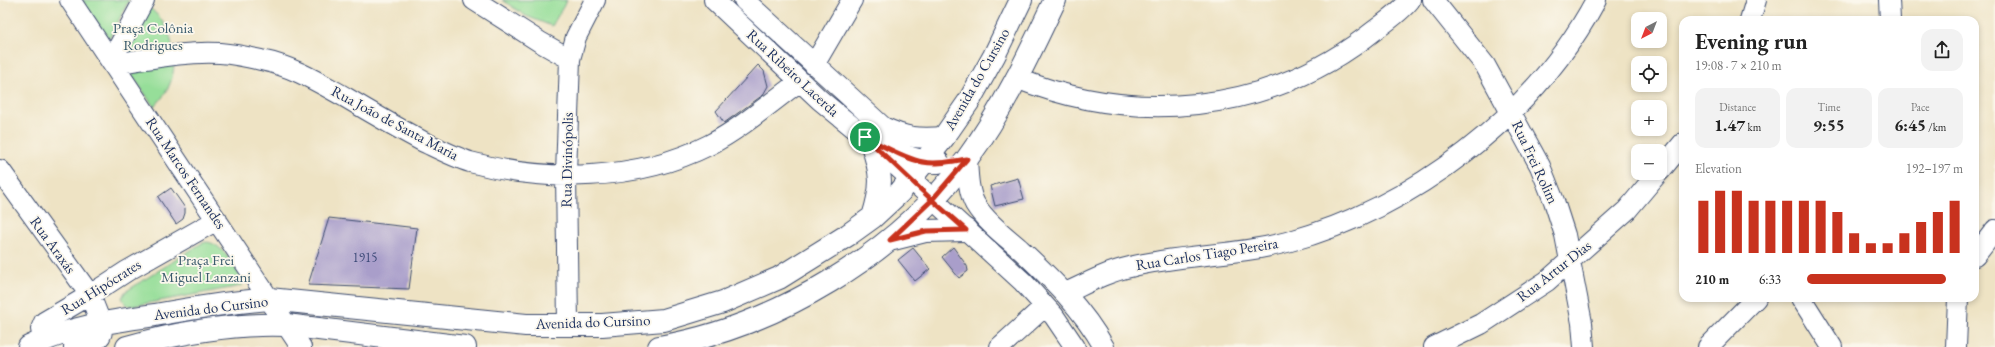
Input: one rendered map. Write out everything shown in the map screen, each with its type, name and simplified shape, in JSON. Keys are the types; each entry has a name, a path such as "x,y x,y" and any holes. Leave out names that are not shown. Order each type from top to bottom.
{"main road":[{"name":"Avenida do Cursino","path":"36,343 101,323 235,302 269,299 526,325 602,325 664,320 723,302 779,278 848,235 873,216 900,192 944,137 968,100 994,56 1021,0"},
{"name":"Avenida do Cursino","path":"659,347 681,343 728,329 789,305 865,259 890,240 932,200 967,159 999,110 1054,0"},
{"path":"868,140 909,158 924,162 951,162 967,159"},
{"path":"868,140 879,165 881,182 879,197 873,216"},
{"path":"890,240 926,231 966,230"},
{"path":"75,347 97,338 101,332 101,323"},
{"name":"Avenida do Cursino","path":"127,347 206,329 232,326 286,324 466,347"},
{"path":"328,347 352,332"}],"street":[{"name":"Rua Marcos Fernandes","path":"70,0 301,347"},
{"path":"112,63 144,0"},
{"path":"474,0 540,42 570,59"},
{"name":"Rua Divinópolis","path":"568,325 566,174 570,59 576,37 595,0"},
{"name":"Rua Ribeiro Lacerda","path":"714,0 800,81 868,140 1023,282 1045,306 1075,347"},
{"name":"Rua Ribeiro Lacerda","path":"744,0 883,127 899,135 913,139 944,137"},
{"path":"814,65 852,0"},
{"path":"1016,78 1046,90 1122,105 1158,107 1218,102 1287,82 1328,63 1380,26 1410,0"},
{"name":"Rua Frei Rolim","path":"1433,0 1485,65 1540,166 1554,201 1565,235 1582,323 1584,347"},
{"name":"Rua Carlos Tiago Pereira","path":"1066,293 1101,276 1129,267 1154,262 1223,254 1287,242 1361,215 1390,201 1432,176 1476,143 1511,112 1551,67 1596,0"},
{"path":"1751,16 1756,0"},
{"path":"1888,0 1890,16"},
{"name":"Rua João de Santa Maria","path":"112,63 220,53 262,60 301,72 418,139 468,161 510,171 566,174 619,173 671,160 692,153 711,144 757,113 800,81"},
{"name":"Rua Artur Dias","path":"1667,162 1679,148"},
{"path":"967,159 970,188 975,204 990,221 1066,293 1085,317 1104,347"},
{"name":"Rua Araxás","path":"0,170 90,296 101,323"},
{"name":"Rua Artur Dias","path":"1434,347 1481,324 1547,281 1627,210 1652,180"},
{"name":"Rua Hipócrates","path":"36,343 44,322 90,296 127,271 217,220"},
{"path":"1979,251 1995,230"},
{"path":"1708,347 1752,302"},
{"path":"1804,302 1832,347"},
{"path":"1956,347 1958,302"},
{"path":"1000,347 1045,306"}],"green space":[{"path":"82,0 129,0 109,39"},
{"path":"502,0 567,0 552,26 526,16"},
{"name":"Praça Colônia Rodrigues","path":"150,8 166,27 171,38 173,51 122,59"},
{"name":"Praça Colônia Rodrigues","path":"174,65 168,88 154,107 128,69"},
{"name":"Praça Frei Miguel Lanzani","path":"207,242 219,247 228,257 243,281 241,286 132,306 127,305 122,298 125,292 202,243"}],"building":[{"path":"758,65 764,71 768,86 763,95 724,123 716,111"},
{"path":"1018,178 1024,199 995,206 990,186"},
{"path":"171,188 185,208 183,219 176,224 158,197"},
{"path":"329,218 417,228 409,289 308,285"},
{"path":"953,247 967,266 968,271 959,278 942,257"},
{"path":"913,248 930,269 915,281 898,260"}],"route":[{"path":"865,137 909,158 924,162 951,162 967,159 932,200 966,230 926,231 890,240 932,200 865,137"}]}
